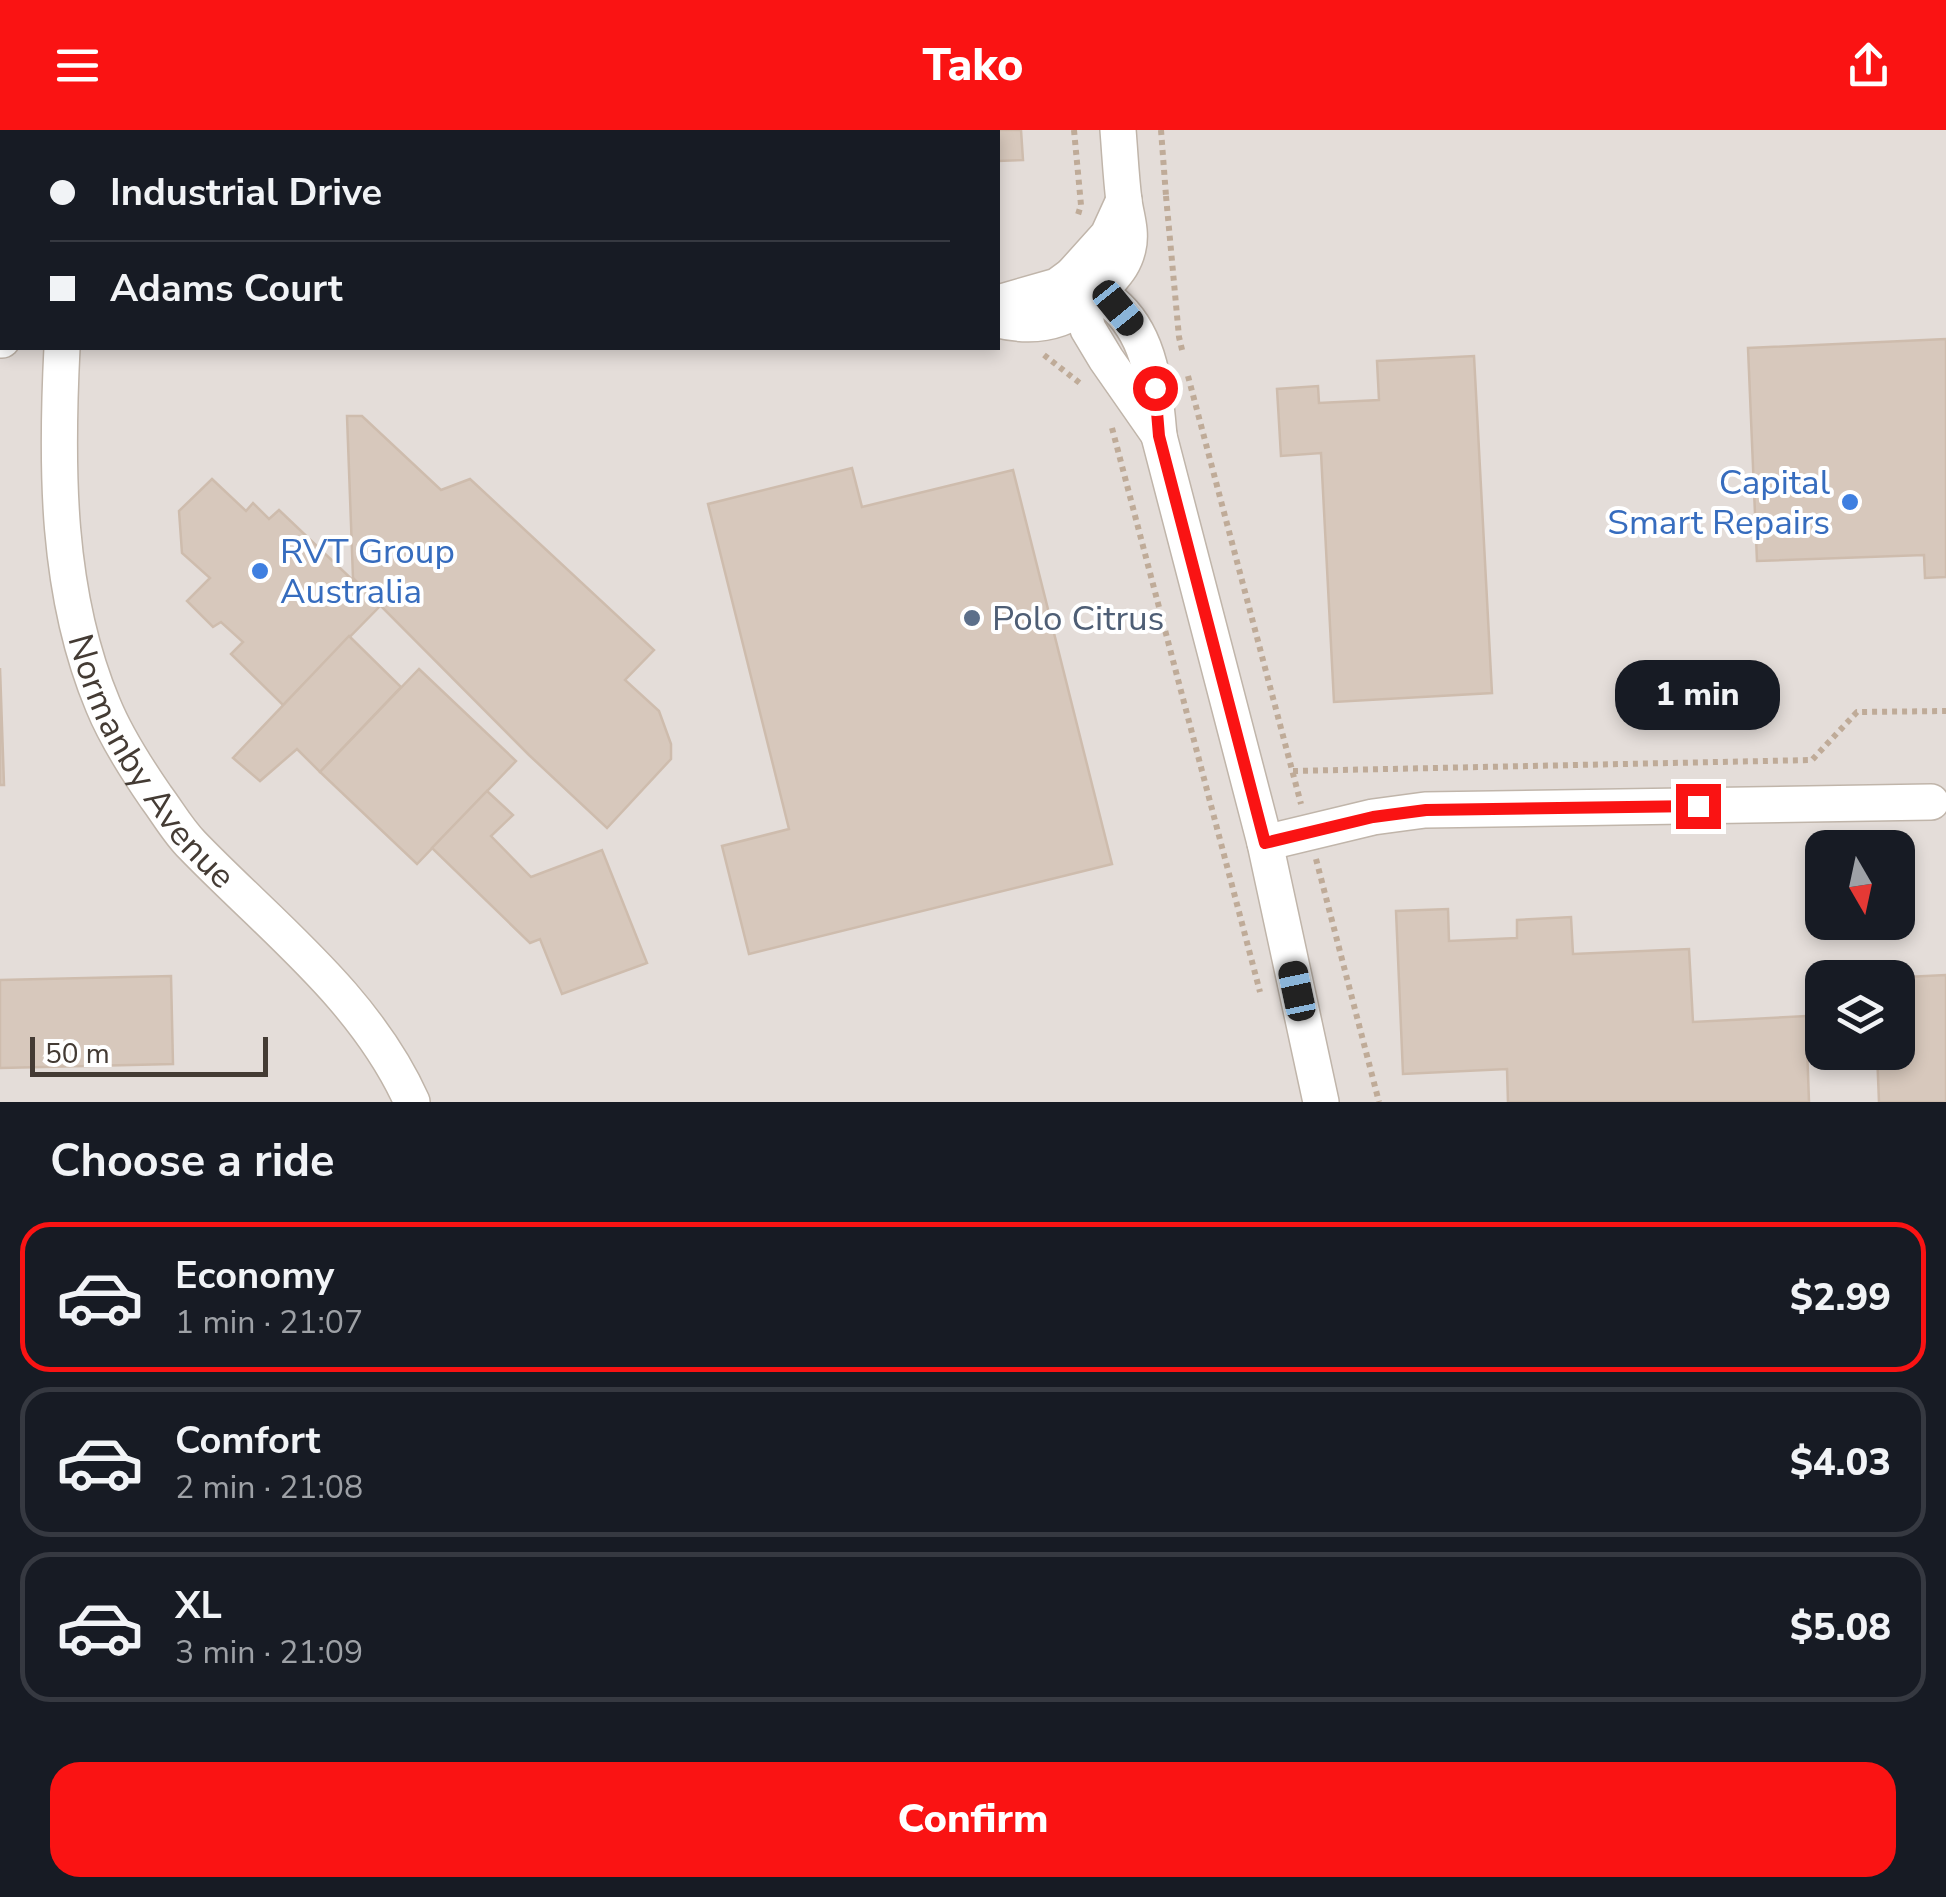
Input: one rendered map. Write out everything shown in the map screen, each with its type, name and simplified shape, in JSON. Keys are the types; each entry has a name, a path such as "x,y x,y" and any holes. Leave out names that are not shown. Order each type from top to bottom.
{"street":[{"path":"1000,320 1018,325 1043,324 1071,315 1124,200 1118,130"},
{"path":"1000,302 1057,286 1084,292 1118,308 1133,326 1147,354 1159,436 1265,843 1322,1102"},
{"name":"Normanby Avenue","path":"62,350 60,495 67,579 83,646 104,707 138,770 188,841 329,979 377,1040 412,1102"},
{"path":"1265,843 1373,817 1426,810 1931,802"}],"path":[{"path":"1074,130 1081,204 1075,222"},
{"path":"1166,196 1180,337 1200,424 1379,1102"},
{"path":"1043,324 1044,357 1090,391"},
{"path":"1110,421 1264,1008"},
{"path":"1293,771 1812,760 1857,712 1946,711"}],"shaded area":[{"path":"1000,130 1946,130 1946,1102 0,1102 0,350 1000,350"}],"building":[{"path":"1000,130 1021,130 1023,160 1000,161"},
{"path":"1946,339 1946,577 1925,578 1924,555 1757,561 1748,348"},
{"path":"1474,356 1492,693 1334,702 1321,453 1281,456 1277,389 1318,386 1319,403 1379,400 1377,361"},
{"path":"347,416 362,416 441,490 470,479 654,650 625,680 659,711 671,744 671,759 607,828 353,578"},
{"path":"852,468 862,507 1013,470 1112,864 749,954 722,846 789,829 708,504"},
{"path":"212,479 246,511 253,503 269,519 279,510 380,606 283,705 231,654 243,642 221,622 213,627 187,601 210,578 182,553 179,511"},
{"path":"349,636 401,687 320,772 297,749 260,781 233,758"},
{"path":"0,668 4,785 0,785"},
{"path":"419,669 516,761 417,864 320,772"},
{"path":"487,791 513,815 491,836 531,877 602,850 647,963 562,994 540,939 530,943 432,848"},
{"path":"1448,909 1449,941 1517,938 1517,920 1571,917 1573,954 1689,949 1693,1022 1805,1016 1809,1102 1508,1102 1507,1069 1403,1074 1396,911"},
{"path":"1946,975 1946,1102 1879,1102 1878,1070 1915,1070 1915,977"},
{"path":"171,976 173,1064 0,1068 0,980"}],"place":[{"name":"Capital Smart Repairs","path":"1850,502"},
{"name":"RVT Group Australia","path":"260,571"},
{"name":"Polo Citrus","path":"972,618"}],"route":[{"path":"1155,388 1159,436 1265,843 1373,817 1426,810 1698,806"}]}
